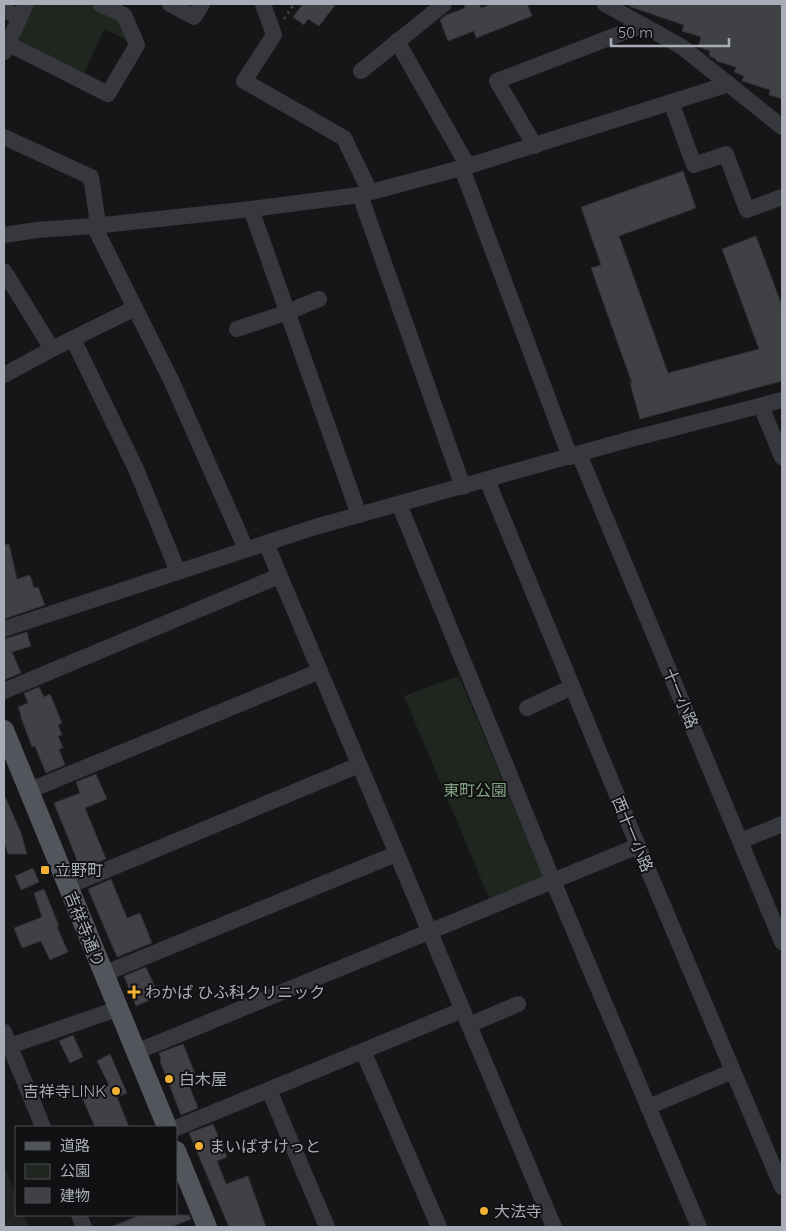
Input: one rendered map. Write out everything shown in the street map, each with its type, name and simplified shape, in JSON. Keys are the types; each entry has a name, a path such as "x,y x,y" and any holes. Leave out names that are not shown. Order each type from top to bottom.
{"main road":[{"name":"吉祥寺通り","path":"4,730 166,1126"},
{"path":"178,1156 207,1227"}],"street":[{"path":"4,10 23,10 6,49 108,94 136,45 128,9 100,4"},
{"path":"170,4 194,17 202,4"},
{"path":"263,4 274,34 244,80 344,138 365,194 463,486"},
{"path":"361,71 444,4"},
{"path":"605,4 682,47 782,127"},
{"path":"536,146 498,81 643,25"},
{"name":"十一小路","path":"397,41 465,161 464,174 574,456 741,841 782,942"},
{"path":"4,235 37,230 94,226 252,209 365,194 536,146 729,84"},
{"path":"671,102 694,165 726,154 747,210 782,197"},
{"path":"4,137 91,177 98,217 94,226"},
{"path":"252,209 359,515"},
{"path":"94,226 171,380 246,549"},
{"path":"4,271 52,349"},
{"path":"237,329 288,312 319,299"},
{"path":"4,375 135,308"},
{"path":"74,338 136,469 178,572"},
{"path":"4,629 246,549 359,515 631,439 782,400"},
{"path":"761,406 782,457"},
{"name":"西十一小路","path":"487,480 638,846 782,1187"},
{"path":"399,504 553,881 699,1227"},
{"path":"266,543 428,932 466,1017 554,1227"},
{"path":"4,691 279,576"},
{"path":"28,791 320,670"},
{"path":"527,708 572,687"},
{"path":"68,886 359,765"},
{"path":"741,841 782,824"},
{"path":"136,1052 638,846"},
{"path":"103,974 396,854"},
{"path":"178,1127 363,1051 466,1017 518,1004"},
{"path":"43,1126 6,1042 117,1009"},
{"path":"363,1051 439,1227"},
{"path":"648,1107 733,1071"},
{"path":"269,1090 327,1227"}],"shaded area":[{"path":"4,1164 15,1192 15,1216 24,1216 29,1227 4,1227"}],"green space":[{"path":"31,4 88,4 120,18 131,42 104,29 83,76 14,36"},
{"name":"東町公園","path":"459,676 546,885 492,905 404,696"}],"building":[{"path":"303,4 336,4 319,26 308,19 304,25 293,17"},
{"path":"463,4 479,4 481,8 491,4 527,4 532,16 476,38 474,31 448,41 440,20 446,15 465,8"},
{"path":"628,4 782,4 782,99 769,95 770,90 742,81 744,76 734,72 736,67 716,61 716,59 709,56 710,51 698,47 701,37 682,31 684,25 631,7"},
{"path":"683,171 696,208 619,236 668,373 759,349 722,249 756,236 782,306 782,381 640,419 630,383 632,383 591,268 601,265 581,207"},
{"path":"9,544 17,579 30,575 34,588 38,587 45,605 4,619 4,545"},
{"path":"27,632 31,646 12,652 21,673 4,680 4,639"},
{"path":"39,687 44,697 50,694 62,723 58,725 62,735 58,736 63,748 59,749 65,765 46,773 35,746 32,747 18,707 28,703 24,693"},
{"path":"96,774 107,799 85,808 106,859 79,870 75,861 77,860 54,803 80,793 76,782"},
{"path":"4,794 21,833 27,854 8,854 4,842"},
{"path":"33,868 39,882 21,890 15,876"},
{"path":"111,879 127,918 140,913 152,943 117,957 88,889"},
{"path":"44,889 68,952 50,960 41,941 22,948 14,928 42,917 34,893"},
{"path":"146,967 159,996 136,1006 124,976"},
{"path":"73,1035 83,1057 70,1063 59,1041"},
{"path":"183,1044 196,1076 187,1080 198,1108 181,1115 160,1061 159,1053"},
{"path":"110,1054 127,1093 117,1097 129,1126 95,1126 82,1097 109,1085 97,1061"},
{"path":"213,1124 227,1157 217,1161 226,1184 248,1176 266,1227 229,1227 189,1133"},
{"path":"189,1215 191,1219 171,1227 111,1227 138,1216"}],"place":[{"name":"立野町","path":"45,870"},
{"name":"わかば ひふ科クリニック","path":"134,992"},
{"name":"白木屋","path":"169,1079"},
{"name":"吉祥寺LINK","path":"116,1091"},
{"name":"まいばすけっと","path":"199,1146"},
{"name":"大法寺","path":"484,1211"}]}
